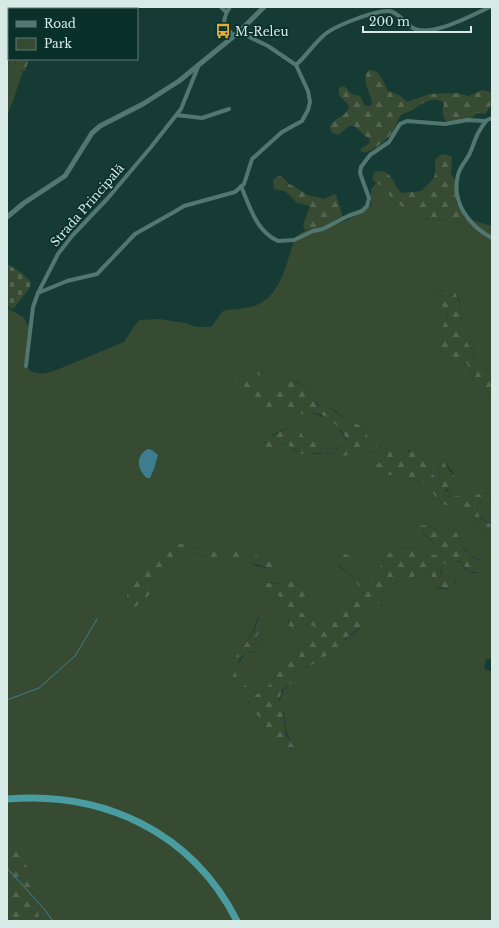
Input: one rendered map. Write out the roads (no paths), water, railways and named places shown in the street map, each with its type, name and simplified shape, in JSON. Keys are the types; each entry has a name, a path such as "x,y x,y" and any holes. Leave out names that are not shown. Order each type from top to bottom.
{"highway":[{"path":"7,799 50,798 84,802 111,810 146,826 174,843 195,861 226,900 237,921"}],"street":[{"path":"221,7 226,12"},
{"path":"230,7 226,12 224,26 234,36"},
{"name":"Strada Principală","path":"7,217 24,203 65,176 92,133 100,126 143,104 198,67 239,32 264,7"},
{"path":"296,65 309,54 324,34 348,23 380,12 391,12 413,28 429,30 446,28 465,17 490,7"},
{"path":"38,293 67,281 97,274 135,234 184,206 235,192 242,186 252,159 282,132 302,121 310,102 308,91 296,65 268,46 239,32"},
{"name":"Strada Principală","path":"26,366 33,307 38,293 58,254 72,236 108,198 176,115 186,99 198,67"},
{"path":"176,115 202,118 229,109"},
{"path":"242,186 257,224 262,230 278,241 294,240 313,231 323,229 348,216 362,211 367,206 369,198 360,173 361,167 370,155 389,142 400,124 407,120 445,124 467,120 485,121 492,118"},
{"path":"485,121 474,138 470,154 458,175 458,191 460,209 476,227 492,238"}],"water":[{"path":"148,449 152,450 158,455 150,478 147,478 144,475 139,467 139,459 141,455"}],"waterway":[{"path":"7,700 39,688 75,656 97,619"},
{"path":"7,868 53,921"}],"place":[{"name":"M-Releu","path":"223,31"}]}
